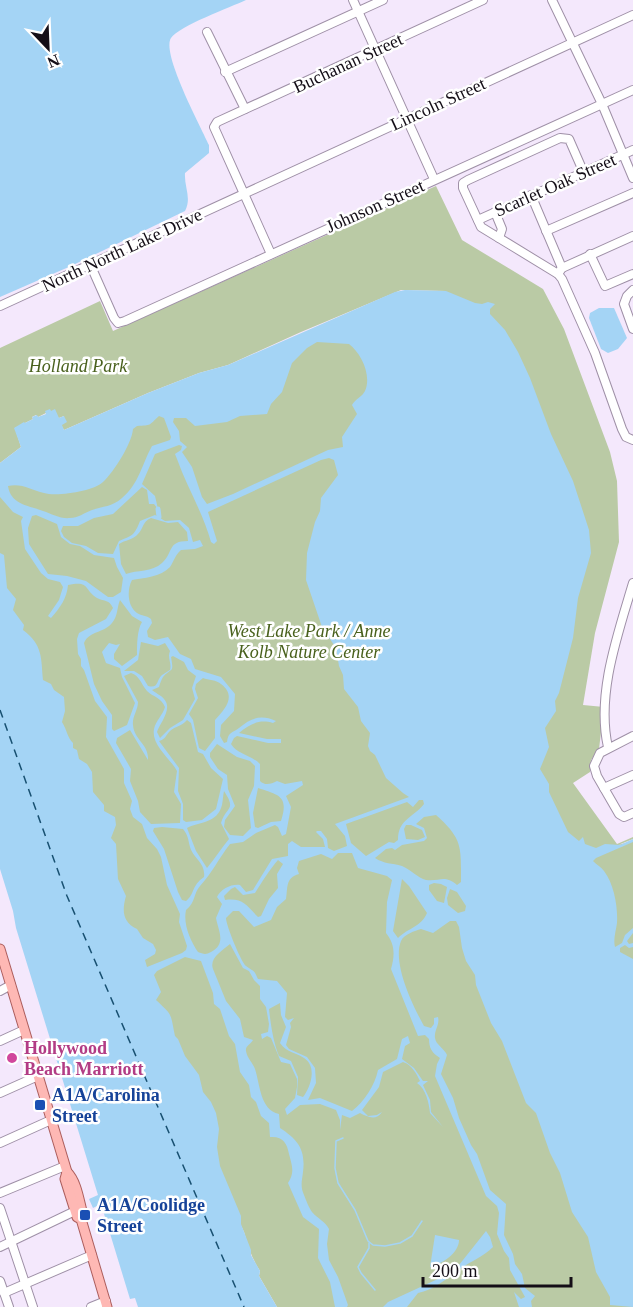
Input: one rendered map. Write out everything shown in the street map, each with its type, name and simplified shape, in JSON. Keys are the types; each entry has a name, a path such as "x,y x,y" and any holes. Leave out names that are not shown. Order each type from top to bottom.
{"main road":[{"path":"0,950 66,1169 72,1177 83,1215 78,1215 106,1304"}],"street":[{"path":"353,0 434,179"},
{"path":"225,72 382,0"},
{"name":"Buchanan Street","path":"244,194 214,127 217,122 483,0"},
{"path":"552,0 602,104 633,178"},
{"name":"Lincoln Street","path":"244,194 633,15"},
{"path":"207,32 245,109"},
{"name":"Johnson Street","path":"90,264 118,322 125,321 633,90"},
{"path":"560,271 481,227 463,188 463,183 565,137 569,139 583,171"},
{"name":"Scarlet Oak Street","path":"478,220 633,150"},
{"path":"546,231 633,193"},
{"path":"244,194 271,254"},
{"name":"North North Lake Drive","path":"0,306 244,194"},
{"path":"531,195 560,271 596,353 622,429 626,437 632,440"},
{"path":"495,212 502,229 499,238"},
{"path":"560,271 590,254 633,236"},
{"path":"590,254 604,286 633,274"},
{"path":"633,290 627,296 624,304 633,329"},
{"path":"608,747 605,718 610,660 633,583"},
{"path":"633,736 600,753 594,766 619,814 624,817 633,813"},
{"path":"604,788 633,775"},
{"path":"0,991 11,986"},
{"path":"0,1041 24,1030"},
{"path":"0,1093 38,1076"},
{"path":"0,1143 51,1120"},
{"path":"0,1193 66,1169"},
{"path":"0,1208 33,1307"},
{"path":"0,1247 78,1215"},
{"path":"4,1293 92,1255"},
{"path":"0,1281 9,1307"},
{"path":"91,1307 106,1304"}],"green space":[{"name":"West Lake Park / Anne Kolb Nature Center","path":"436,186 462,240 543,289 564,329 610,452 617,481 619,542 595,633 583,705 604,707 599,749 591,760 590,772 573,783 617,844 633,837 618,845 633,841 633,1307 277,1307 259,1276 260,1271 252,1257 244,1232 129,990 0,601 0,469 399,293 446,291 401,290 228,365 199,373 148,393 64,430 61,425 64,416 59,418 46,413 38,417 36,415 32,417 33,419 15,428 21,447 0,463 0,348 100,301 113,331"}],"water":[{"path":"0,0 246,0 184,28 171,38 169,46 177,74 209,145 209,153 185,173 188,202 185,211 71,266 0,297"},
{"path":"405,290 446,291 475,303 495,304 490,309 490,314 505,330 530,378 551,434 573,481 589,530 591,553 578,598 573,638 555,701 556,711 545,728 549,747 540,769 549,784 549,792 568,832 579,841 583,837 585,844 596,848 605,844 620,845 633,839 633,842 593,861 607,876 615,896 617,923 615,947 622,943 625,935 633,928 633,933 627,941 629,944 633,943 633,947 629,948 625,945 620,948 620,952 633,959 633,1307 610,1305 610,1297 596,1272 588,1237 572,1212 560,1173 550,1153 536,1113 526,1103 502,1041 491,1023 476,985 475,975 466,961 459,927 456,921 450,921 433,933 421,929 405,936 401,941 399,961 405,984 424,1026 431,1028 434,1018 438,1017 435,1038 447,1055 441,1074 477,1154 490,1190 506,1204 504,1235 515,1264 522,1274 525,1288 535,1296 531,1301 532,1307 519,1307 514,1292 521,1299 525,1297 510,1270 509,1258 497,1234 499,1213 497,1206 486,1196 435,1076 440,1058 431,1050 429,1039 425,1035 418,1036 391,969 393,950 386,933 387,902 392,880 387,876 358,868 352,853 338,853 332,859 321,854 299,861 297,868 299,874 289,881 286,899 277,907 271,920 254,927 239,911 233,911 226,918 237,951 246,966 254,972 258,979 277,981 287,993 285,1017 288,1020 294,1018 290,1023 286,1045 289,1049 307,1057 315,1068 316,1083 308,1100 320,1098 352,1111 368,1093 378,1070 397,1059 402,1039 408,1036 410,1043 405,1046 402,1059 414,1068 423,1081 428,1081 423,1085 430,1100 431,1112 443,1127 430,1113 427,1096 417,1083 420,1081 415,1072 403,1062 383,1072 379,1087 362,1110 368,1116 382,1112 377,1117 369,1117 360,1113 350,1118 342,1115 340,1130 340,1120 336,1110 320,1104 300,1105 287,1115 285,1109 295,1098 297,1079 290,1064 281,1062 271,1038 267,1036 262,1039 261,1034 268,1032 269,1024 266,1007 260,999 260,986 249,971 243,968 230,944 215,958 213,969 226,1001 240,1019 244,1037 253,1040 247,1046 246,1051 255,1069 264,1102 273,1112 279,1114 280,1128 296,1141 302,1151 303,1192 312,1212 329,1229 327,1244 329,1260 348,1305 347,1307 335,1307 330,1282 318,1258 319,1229 303,1217 288,1183 292,1176 292,1169 287,1147 281,1139 270,1137 269,1123 261,1116 256,1102 251,1097 249,1085 240,1072 235,1044 229,1036 220,1009 214,1004 213,993 201,961 185,957 157,971 154,975 161,992 156,1000 170,1015 175,1036 185,1056 199,1075 203,1092 216,1113 220,1166 241,1216 241,1224 251,1255 260,1271 259,1276 277,1307 138,1307 135,1298 130,1299 101,1204 93,1208 89,1199 98,1195 0,869 0,553 4,555 7,588 16,599 13,610 24,625 23,630 34,641 40,652 43,680 51,684 54,690 64,697 65,711 62,722 73,743 73,748 77,750 79,759 87,764 92,772 93,792 104,805 104,811 115,817 116,825 111,838 116,844 118,879 126,896 124,915 128,923 137,929 143,938 153,944 156,950 155,954 145,960 147,967 182,953 187,946 179,922 180,914 167,885 161,857 147,838 142,824 133,817 130,809 132,801 124,783 124,769 106,737 107,717 95,701 78,654 79,633 106,619 113,608 108,602 93,595 83,585 75,584 68,585 60,607 51,618 48,616 59,600 63,587 60,582 48,579 41,573 25,549 21,521 23,517 13,512 0,497 0,463 21,447 14,428 33,419 32,417 46,414 45,411 55,409 59,418 64,416 67,422 62,425 64,430 148,393 199,373 228,365 395,292","holes":["317,342 349,344 358,353 366,371 367,385 364,393 352,405 357,414 342,437 343,447 328,450 207,504 202,497 192,467 182,452 187,447 180,441 179,431 173,422 174,418 186,418 195,426 227,422 240,416 267,414 271,404 282,392 292,363 307,348","159,416 164,418 170,440 152,446 132,487 115,503 76,517 63,518 16,501 10,492 8,486 13,485 50,494 75,492 98,485 117,465 133,429 151,423","179,445 182,446 181,450 175,454 211,542 214,544 217,541 208,512 321,460 329,458 334,460 338,475 321,498 320,511 307,553 306,580 322,627 336,648 344,689 358,707 361,721 370,733 368,746 370,751 375,755 386,778 409,797 335,824 345,836 347,846 334,851 328,848 327,839 321,831 317,831 325,847 301,847 292,841 288,844 288,856 272,859 253,890 246,892 240,885 224,889 217,897 222,904 216,918 220,932 219,945 206,954 198,952 185,921 186,910 198,889 230,844 243,842 256,833 275,825 282,836 286,834 291,807 286,796 303,785 302,781 285,784 277,781 266,784 260,781 260,764 231,744 237,736 268,743 281,743 281,739 267,739 239,733 255,723 276,721 266,718 252,720 231,733 227,742 224,743 220,736 221,725 234,711 235,694 221,677 195,669 191,659 180,654 168,637 155,640 148,637 147,631 152,623 151,619 137,613 131,606 129,588 132,580 162,573 170,567 181,550 203,546 200,540 193,542 189,528 180,520 165,521 155,515 140,521 132,534 119,541 113,554 98,553 86,546 72,543 64,537 61,531 63,526 78,526 94,518 113,514 142,487 147,490 149,504 154,504 158,509 155,496 142,484 155,454","36,515 57,524 61,537 70,544 80,546 94,555 114,558 123,578 121,592 108,597 86,581 48,574 29,544 28,528 32,516","151,518 168,523 178,522 187,532 188,541 181,541 174,545 166,559 158,566 126,574 121,564 119,544 136,536","120,600 132,616 142,622 138,633 137,655 122,666 114,659 114,654 120,644 109,643 102,652 106,663 120,668 135,703 127,725 114,731 112,715 94,684 84,643 89,636 109,626 117,612","141,642 158,646 165,643 170,651 170,670 162,675 154,686 148,686 142,676 134,671 124,671 138,660","173,656 184,662 188,670 196,676 192,688 195,699 183,720 160,738 157,732 167,707 164,699 152,690 159,687 163,677 172,670 171,657","131,673 165,707 155,726 154,735 158,746 177,771 174,792 181,804 180,823 151,824 140,812 130,781 131,769 116,743 117,738 130,730 148,760 146,750 134,730 133,722 138,702 124,676","203,678 217,682 226,689 228,702 215,720 215,738 205,751 199,748 193,720 189,714 198,698 196,684","187,720 191,723 198,752 203,754 211,768 223,779 216,809 202,820 186,822 183,820 183,804 178,791 179,768 159,741","217,744 237,757 250,761 255,766 254,786 248,800 251,828 243,836 230,835 224,827 225,820 235,806 228,789 227,775 218,769 210,757 210,753","258,788 277,795 283,801 284,806 281,821 271,822 258,828 255,827 253,813","224,791 230,805 221,823 229,839 207,868 196,851 187,828 212,819 220,811","419,800 423,800 424,804 420,809 403,823 398,840 394,843 389,842 366,856 351,843 346,824 407,802 413,807","436,815 456,838 461,860 461,882 457,885 445,879 426,880 402,866 375,858 386,849 395,850 402,845 424,841 427,838 424,828 416,824 424,817","406,825 411,825 422,830 425,837 418,840 406,839 404,829","154,828 183,829 192,851 203,868 204,877 186,901 182,900 178,892 164,849 153,831","278,860 283,864 277,874 278,888 269,899 261,916 258,917 240,901 225,900 224,896 235,887 243,895 255,893","402,879 427,913 418,924 398,938 393,931","434,883 447,887 444,903 437,901 429,890 429,885","450,889 457,892 466,906 465,911 458,913 448,905 447,898","280,1003 281,1015 286,1027 280,1043 288,1051 304,1058 311,1067 310,1083 303,1097 297,1095 298,1077 291,1061 279,1056 269,1009"]},
{"path":"599,308 614,308 627,338 618,349 608,353 601,349 589,318 590,313"},
{"path":"486,1231 493,1247 485,1254 435,1287 418,1293 407,1307 383,1307 388,1302 440,1278 459,1265"},
{"path":"435,1235 459,1240 456,1249 449,1257 430,1267"}],"waterway":[{"path":"158,509 159,517"},
{"path":"343,1138 336,1141 335,1168 338,1183 355,1210 368,1241 373,1245 385,1246 400,1243 412,1236 422,1221"},
{"path":"369,1243 369,1248 358,1267 375,1290"}],"ferry route":[{"path":"0,710 67,896 244,1307"}],"place":[{"name":"Hollywood Beach Marriott","path":"12,1058"},
{"name":"A1A/Carolina Street","path":"40,1105"},
{"name":"A1A/Coolidge Street","path":"85,1215"}],"park label":[{"name":"Holland Park","path":"78,366"}]}
